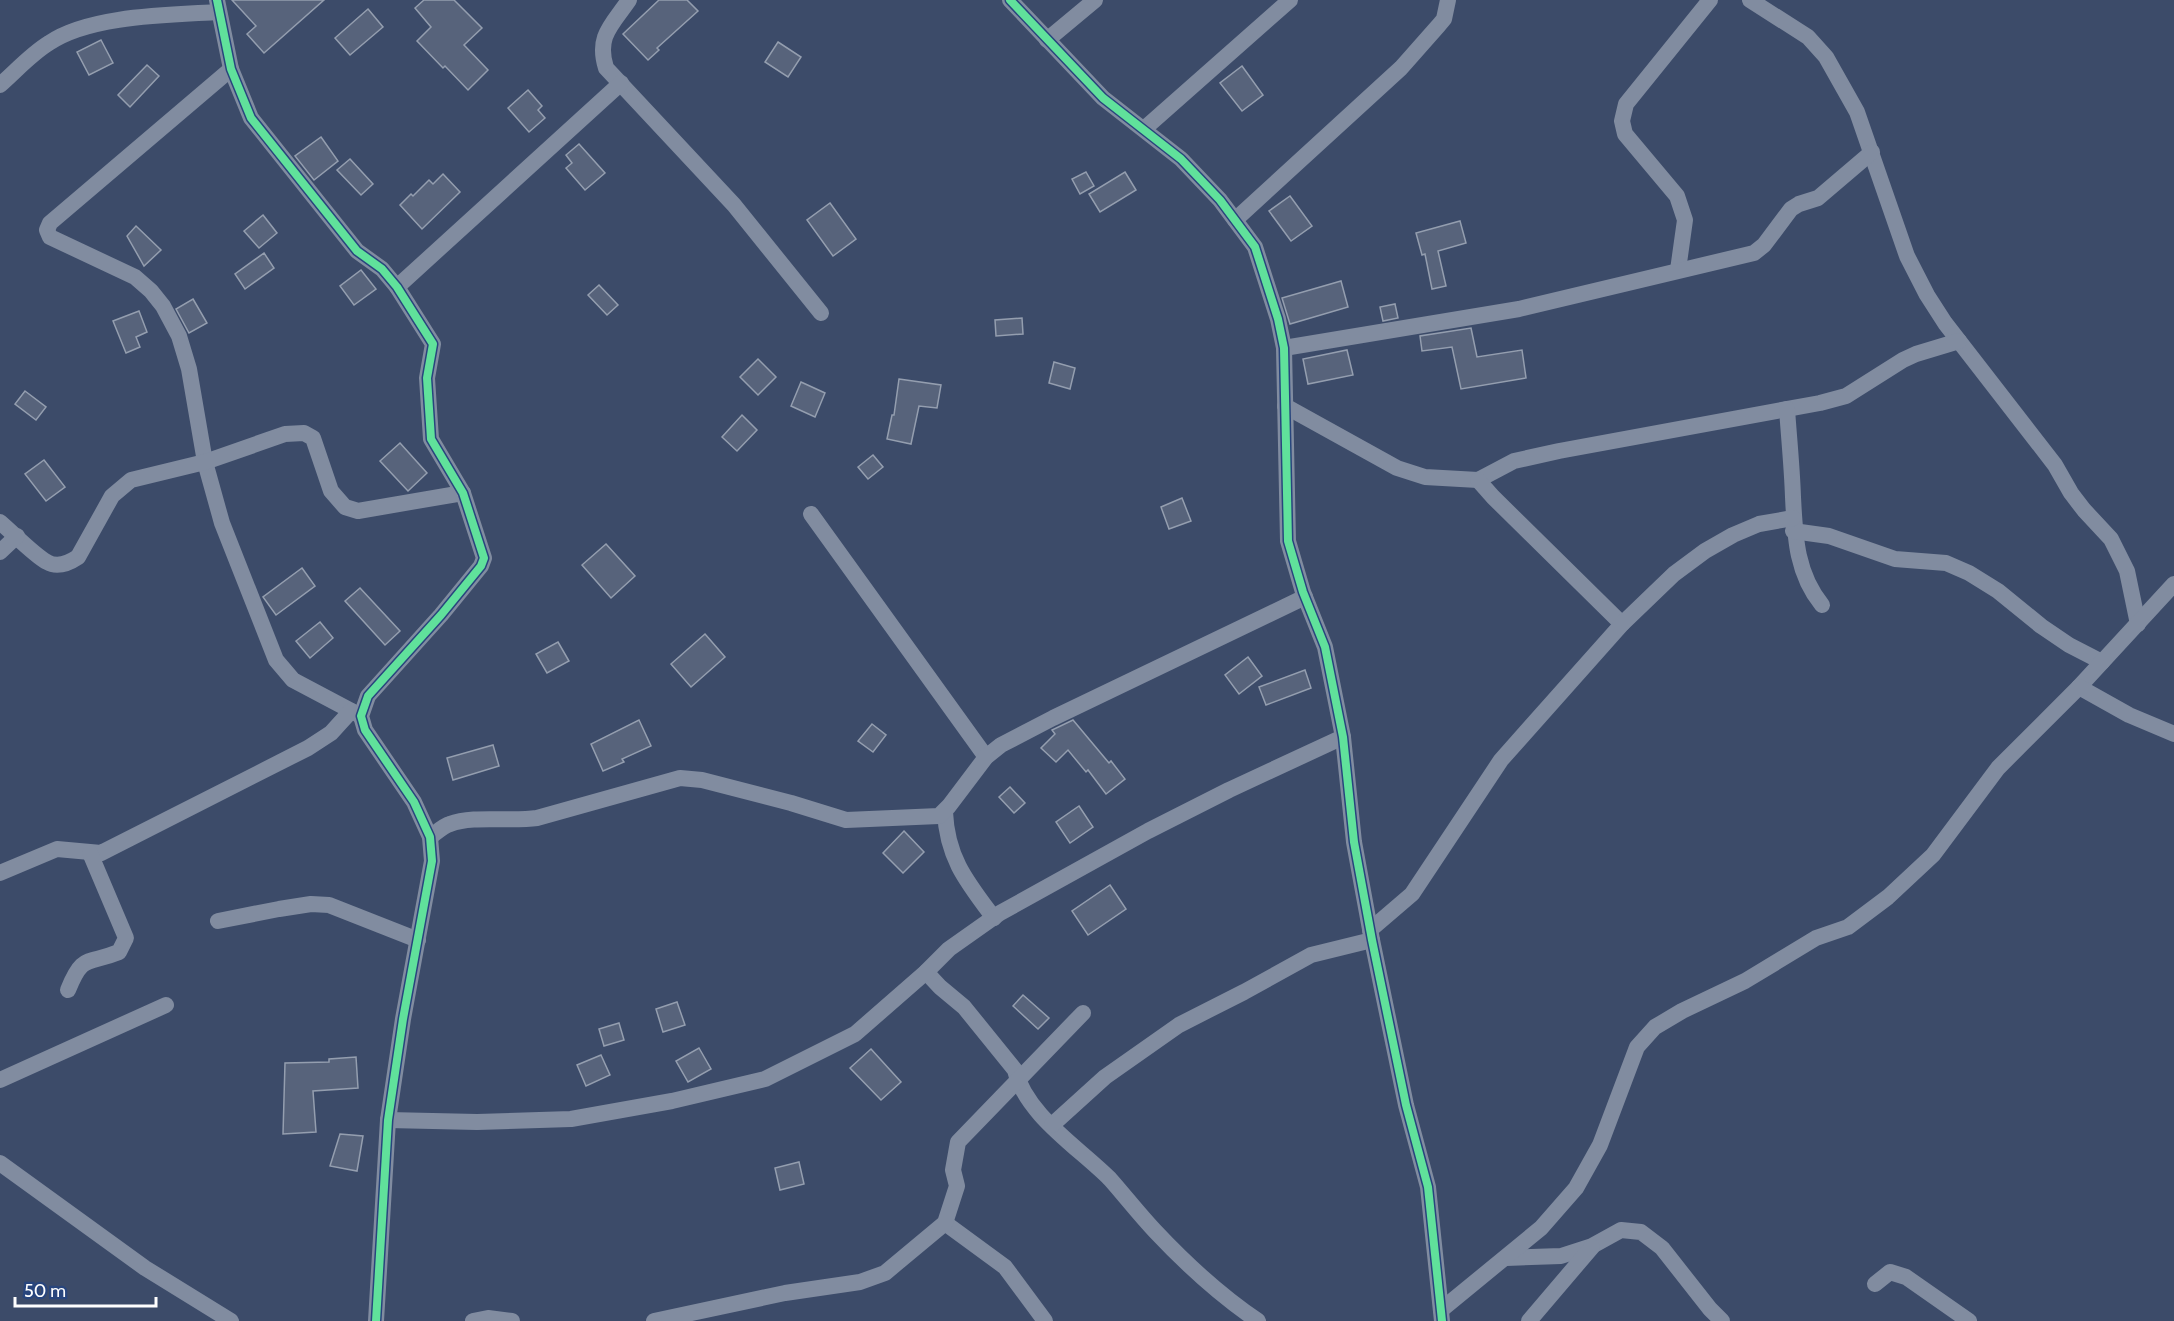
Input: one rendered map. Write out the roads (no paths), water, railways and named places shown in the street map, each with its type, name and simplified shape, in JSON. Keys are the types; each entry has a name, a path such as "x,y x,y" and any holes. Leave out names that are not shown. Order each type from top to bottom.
{"street":[{"path":"629,0 605,34 601,52 606,68 734,205 821,313"},
{"path":"1010,0 1103,98 1181,159 1220,200 1256,247 1278,319 1284,348 1288,541 1305,597 1325,647 1343,737 1354,842 1371,935 1406,1105 1428,1187 1442,1315"},
{"path":"1047,40 1095,0"},
{"path":"1143,129 1290,0"},
{"path":"1235,220 1401,68 1444,19 1448,0"},
{"path":"1678,270 1685,220 1684,212 1677,196 1625,134 1622,121 1626,104 1710,0"},
{"path":"1750,0 1808,37 1826,57 1857,112 1906,256 1927,295 1959,341 2055,465 2071,494 2111,539 2127,571 2138,624"},
{"path":"0,85 49,43 77,29 137,17 218,6 231,69 251,118 357,250 382,269 397,287 433,344 427,378 431,438 463,493 484,558 481,566 441,615 368,696 356,713 332,733 308,748 101,853 57,849 0,873"},
{"path":"231,69 51,223 47,230 50,237 135,277 163,306 179,336 189,369 205,462 222,523 276,660 292,681 356,713 414,802 430,837 432,861 388,1120 376,1321"},
{"path":"397,287 621,83"},
{"path":"1284,348 1519,309 1754,253 1764,245 1791,209 1818,198 1872,152"},
{"path":"1285,406 1397,468 1425,477 1478,480 1514,461 1559,450 1787,409 1846,396 1903,360 1959,341"},
{"path":"1787,409 1793,525 1806,580 1811,592 1822,605"},
{"path":"0,522 48,563 60,565 69,563 78,557 112,496 131,480 205,462 285,434 304,433 313,438 331,491 345,507 358,511 463,493"},
{"path":"1478,480 1622,624"},
{"path":"811,514 986,757"},
{"path":"1052,1125 1105,1077 1179,1024 1311,956 1371,935 1413,894 1501,760 1622,624 1674,574 1705,550 1733,535 1759,524 1793,525 1895,559 1946,563 1969,573 1998,591 2041,626 2069,645 2102,662"},
{"path":"0,552 17,536"},
{"path":"1442,1315 1541,1228 1575,1188 1600,1145 1637,1047 1655,1027 1682,1011 1745,981 1816,938 1848,927 1888,897 1933,855 1998,768 2079,687 2174,584"},
{"path":"430,837 448,824 463,821 537,818 681,778 702,780 846,820 939,816 945,812 986,757 1001,745 1305,597"},
{"path":"2079,687 2129,715 2174,734"},
{"path":"388,1120 477,1122 572,1119 672,1101 765,1079 855,1034 949,949 994,918 1158,826 1228,790 1343,737"},
{"path":"945,812 946,831 952,854 973,890 994,918"},
{"path":"68,990 76,969 88,960 102,959 119,952 126,938 90,853"},
{"path":"218,921 290,907 311,904 329,905 418,940"},
{"path":"926,972 964,1007 1015,1070 1018,1081 1030,1103 1111,1180 1188,1265 1258,1321"},
{"path":"0,1080 165,1005"},
{"path":"654,1321 785,1293 860,1282 885,1273 945,1223 957,1186 953,1170 958,1142 1083,1013"},
{"path":"0,1163 145,1268 231,1321"},
{"path":"945,1223 1005,1267 1046,1321"},
{"path":"1506,1258 1561,1256 1592,1246 1621,1230 1641,1232 1662,1248 1722,1321"},
{"path":"1529,1321 1592,1246"},
{"path":"1875,1284 1890,1272 1906,1277 1969,1321"},
{"path":"473,1321 488,1318 512,1321"}]}
